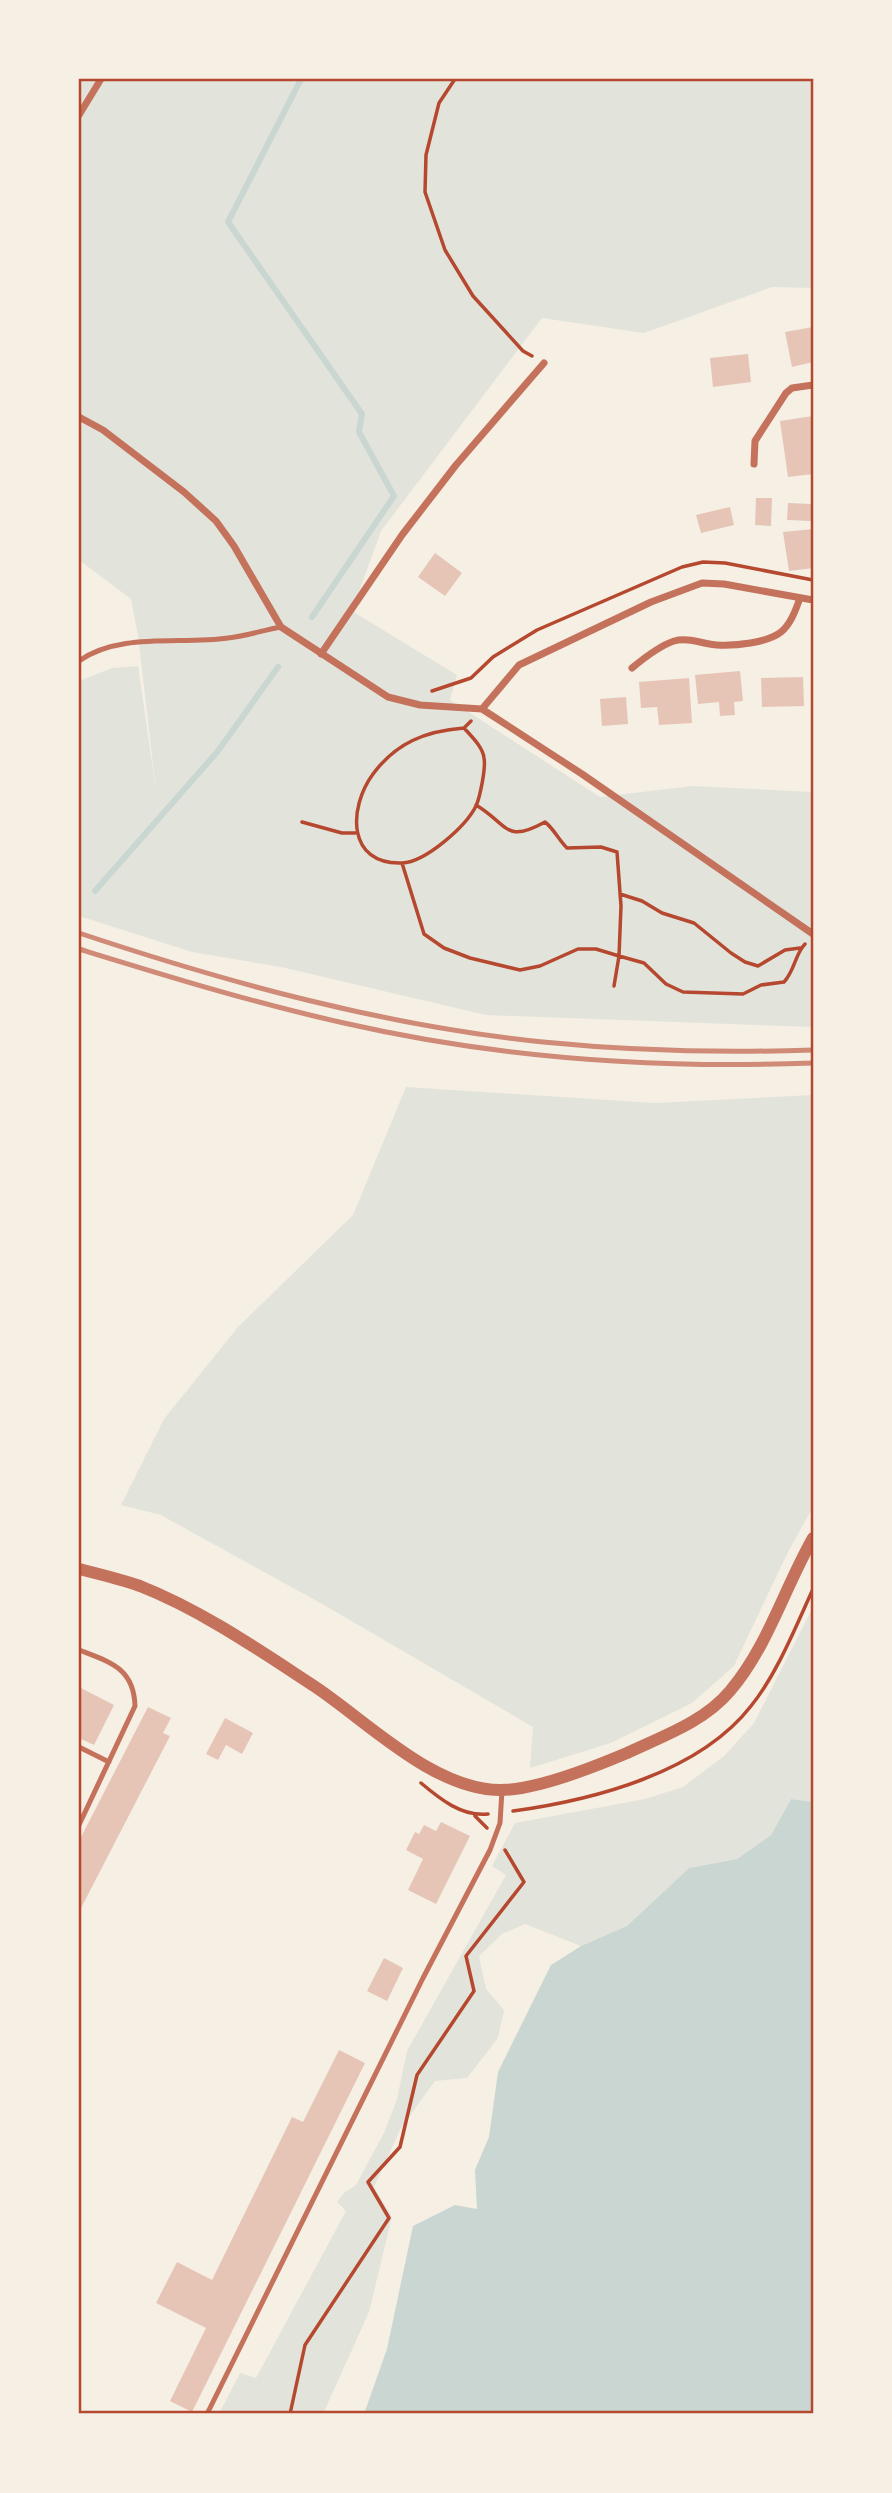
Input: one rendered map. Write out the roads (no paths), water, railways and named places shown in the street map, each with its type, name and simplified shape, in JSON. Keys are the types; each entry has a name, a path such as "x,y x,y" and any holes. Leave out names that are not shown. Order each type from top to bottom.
{"street":[{"path":"79,115 101,79"},
{"path":"321,654 401,535 456,465 544,363"},
{"path":"754,464 755,441 786,393 793,388 813,385"},
{"path":"79,417 103,430 184,492 216,521 234,546 281,626 388,697 420,705 482,709 582,774 813,934"},
{"path":"482,709 519,665 650,602 702,583 724,584 813,600"},
{"path":"632,668 648,655 674,641 717,645 762,640 781,632 793,615 800,598"},
{"path":"79,1569 141,1587 185,1609 316,1687 412,1757 445,1775 476,1787 502,1790 541,1783 607,1762 689,1725 728,1694 754,1660 813,1538"}],"lane":[{"path":"79,662 86,656 125,644 228,638 281,626"},
{"path":"79,1650 109,1661 131,1681 135,1692 135,1706 79,1825"},
{"path":"79,1748 109,1762"},
{"path":"207,2414 496,1835 502,1790"}],"waterway":[{"path":"301,79 228,222 362,414 359,432 394,496 312,617"},
{"path":"95,891 218,751 278,667"}],"railway":[{"path":"79,933 193,969 308,1000 366,1014 484,1035 644,1049 813,1050"},
{"path":"79,949 277,1007 460,1045 518,1053 636,1062 813,1063"}]}
